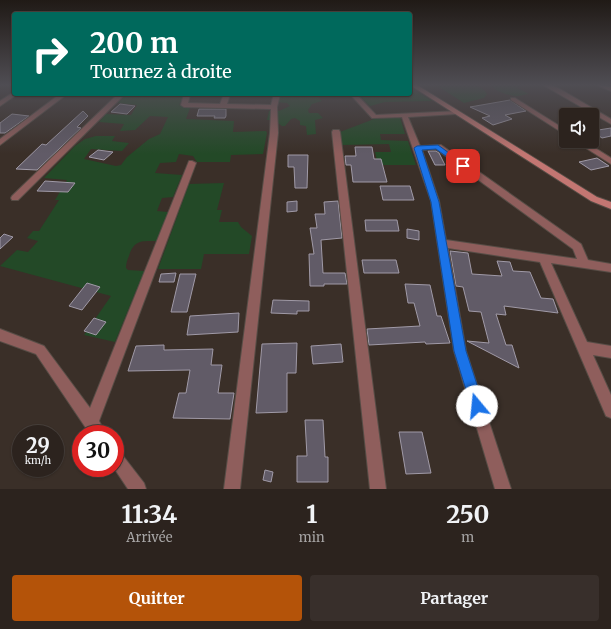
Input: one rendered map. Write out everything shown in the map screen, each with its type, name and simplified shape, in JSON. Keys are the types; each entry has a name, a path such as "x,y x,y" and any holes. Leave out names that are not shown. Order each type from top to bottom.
{"street":[{"path":"0,143 46,108"},
{"path":"15,198 108,108"},
{"path":"232,489 274,133 274,108"},
{"path":"366,108 374,117 456,112"},
{"path":"449,108 594,199 611,206"},
{"path":"526,108 559,129"},
{"path":"588,108 611,122"},
{"path":"404,115 435,202 460,351 503,489"},
{"path":"336,132 378,489"},
{"path":"417,148 438,147 577,247 584,264"},
{"path":"590,148 611,162"},
{"path":"96,425 192,163"},
{"path":"442,243 611,268"},
{"path":"544,259 611,411"},
{"path":"0,335 40,350 93,425"},
{"path":"583,348 611,352"},
{"path":"124,470 138,489"}],"green space":[{"path":"135,108 189,108 186,119 234,121 233,132 266,131 267,133 263,154 231,155 230,162 197,162 193,156 179,154 176,162 160,163 155,173 182,175 173,197 162,198 157,211 168,212 156,241 139,242 133,247 127,260 126,268 128,270 144,271 115,342 84,335 111,296 0,266 17,250 28,252 38,241 27,238 33,231 39,231 59,200 55,200 67,180 44,178 75,146 85,139 96,136 115,136 112,141 129,143 122,151 91,149 84,159 116,166 121,165 127,157 149,139 160,134 168,117 150,116 135,130 120,131 124,124 99,122 106,114 131,115"},
{"path":"286,108 309,108 308,110 309,113 318,113 323,118 315,120 316,134 307,135 306,126 300,125 300,121 295,118 291,119 285,126 282,126 274,120 267,120 269,111 279,111"},
{"path":"400,117 405,134 380,134 381,140 408,141 416,165 378,165 375,152 391,152 389,144 342,145 340,132 374,119"},
{"path":"224,183 217,210 222,210 219,222 238,222 241,227 252,236 249,254 204,254 201,269 158,269 189,184"}],"building":[{"path":"116,108 133,108 127,114 111,112"},
{"path":"472,108 521,108 526,111 505,115 512,119 493,125 482,118 490,116"},
{"path":"199,109 226,109 226,116 225,118 214,118 215,116 197,116"},
{"path":"83,111 88,116 77,127 81,128 37,170 16,169 42,144 46,145"},
{"path":"12,114 29,116 5,133 0,133 0,123"},
{"path":"611,128 611,136 602,138 599,136 599,130"},
{"path":"355,147 372,147 374,159 381,159 387,182 353,182 351,165 346,165 345,156 356,156"},
{"path":"98,150 113,152 104,160 89,157"},
{"path":"428,151 436,151 439,153 445,165 435,165"},
{"path":"288,155 308,155 307,188 295,188 294,167 288,167"},
{"path":"597,158 609,166 591,170 579,162"},
{"path":"45,181 75,183 68,192 37,191"},
{"path":"380,186 410,186 414,200 383,200"},
{"path":"297,201 297,211 287,212 287,202"},
{"path":"338,201 342,238 321,240 323,273 345,273 347,284 324,284 324,286 310,286 309,254 314,254 310,228 317,228 315,214 325,214 324,202"},
{"path":"365,220 397,220 399,231 366,231"},
{"path":"407,229 419,231 419,240 407,238"},
{"path":"4,234 13,237 0,249 0,238"},
{"path":"450,251 468,253 472,274 502,276 497,261 510,262 513,271 530,272 541,298 553,299 558,313 504,306 506,315 496,314 506,345 512,345 519,368 467,341 489,343 481,312 469,311 463,287 456,286"},
{"path":"362,260 396,260 399,273 364,273"},
{"path":"176,273 174,282 159,282 161,274"},
{"path":"180,274 196,274 187,312 171,312"},
{"path":"87,283 100,287 82,310 69,306"},
{"path":"405,284 430,285 437,316 441,316 450,343 426,344 425,342 369,345 367,329 420,326 414,303 408,303"},
{"path":"273,300 309,301 309,311 297,311 297,314 271,313"},
{"path":"239,313 238,332 187,335 190,316"},
{"path":"94,318 106,322 96,335 84,331"},
{"path":"297,343 296,373 287,373 287,412 256,413 262,344"},
{"path":"341,344 343,362 313,364 311,346"},
{"path":"164,345 164,350 213,349 211,365 222,365 218,393 234,393 230,419 173,418 179,393 186,393 190,370 128,371 136,346"},
{"path":"305,420 323,420 325,457 328,457 328,482 297,482 297,456 307,456"},
{"path":"399,432 422,432 431,473 406,474"},
{"path":"265,470 273,472 271,482 263,480"}],"route":[{"path":"463,166 438,147 417,148 435,202 460,351 477,406"}]}
